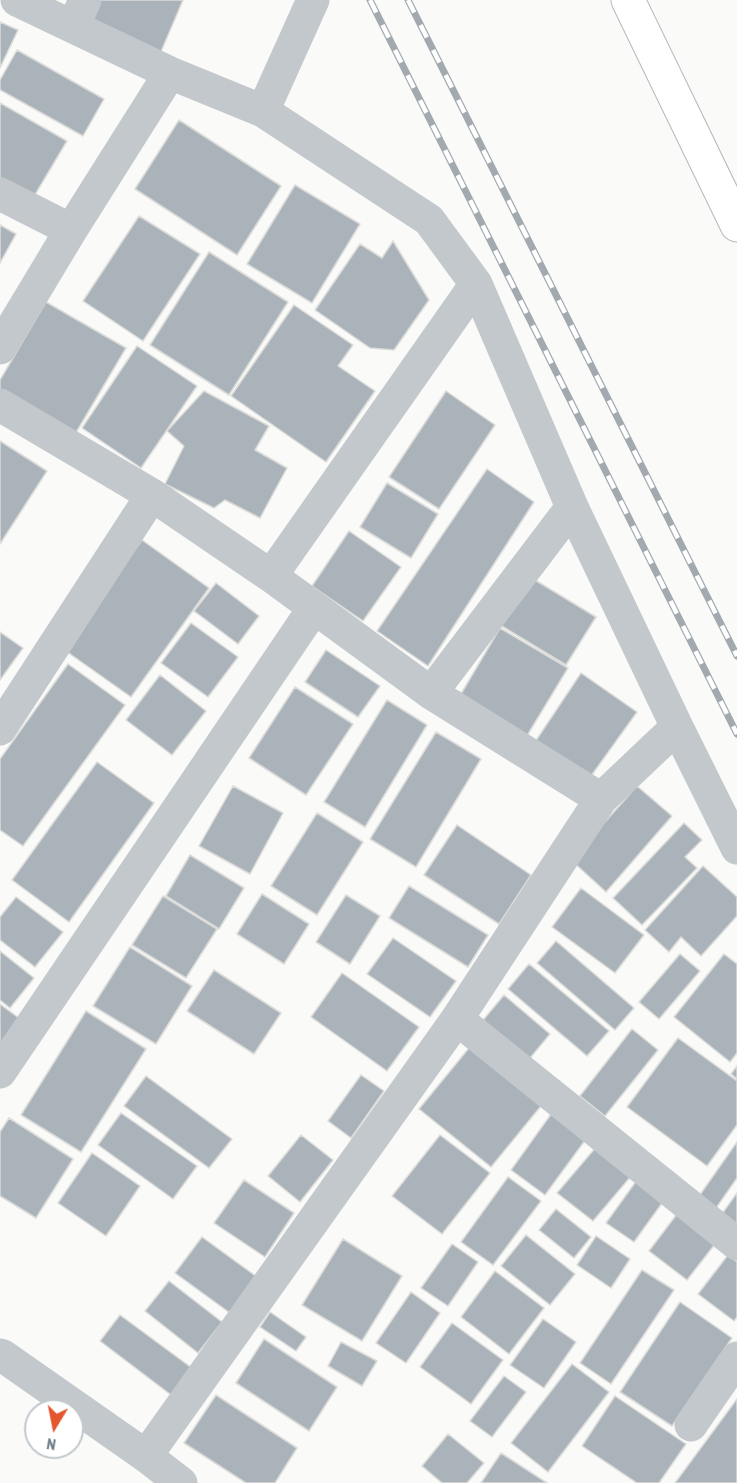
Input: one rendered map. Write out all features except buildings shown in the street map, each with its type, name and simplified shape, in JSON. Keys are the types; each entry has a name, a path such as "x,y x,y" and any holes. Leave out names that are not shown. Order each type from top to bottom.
{"highway":[{"path":"628,0 737,225"}],"street":[{"path":"17,0 79,14 170,73 263,111 429,220 476,284 572,507 737,848"},
{"path":"263,111 313,0"},
{"path":"0,348 170,73"},
{"path":"0,194 71,230"},
{"path":"270,576 476,284"},
{"path":"0,405 152,495 270,576 431,693 601,799"},
{"path":"0,729 152,495"},
{"path":"431,693 572,507"},
{"path":"0,1072 314,608"},
{"path":"146,1456 457,1019 601,799 677,727"},
{"path":"457,1019 737,1244"},
{"path":"0,1355 146,1456 181,1483"},
{"path":"691,1425 737,1358"}],"railway":[{"path":"370,0 737,734"},
{"path":"408,0 737,656"}]}
